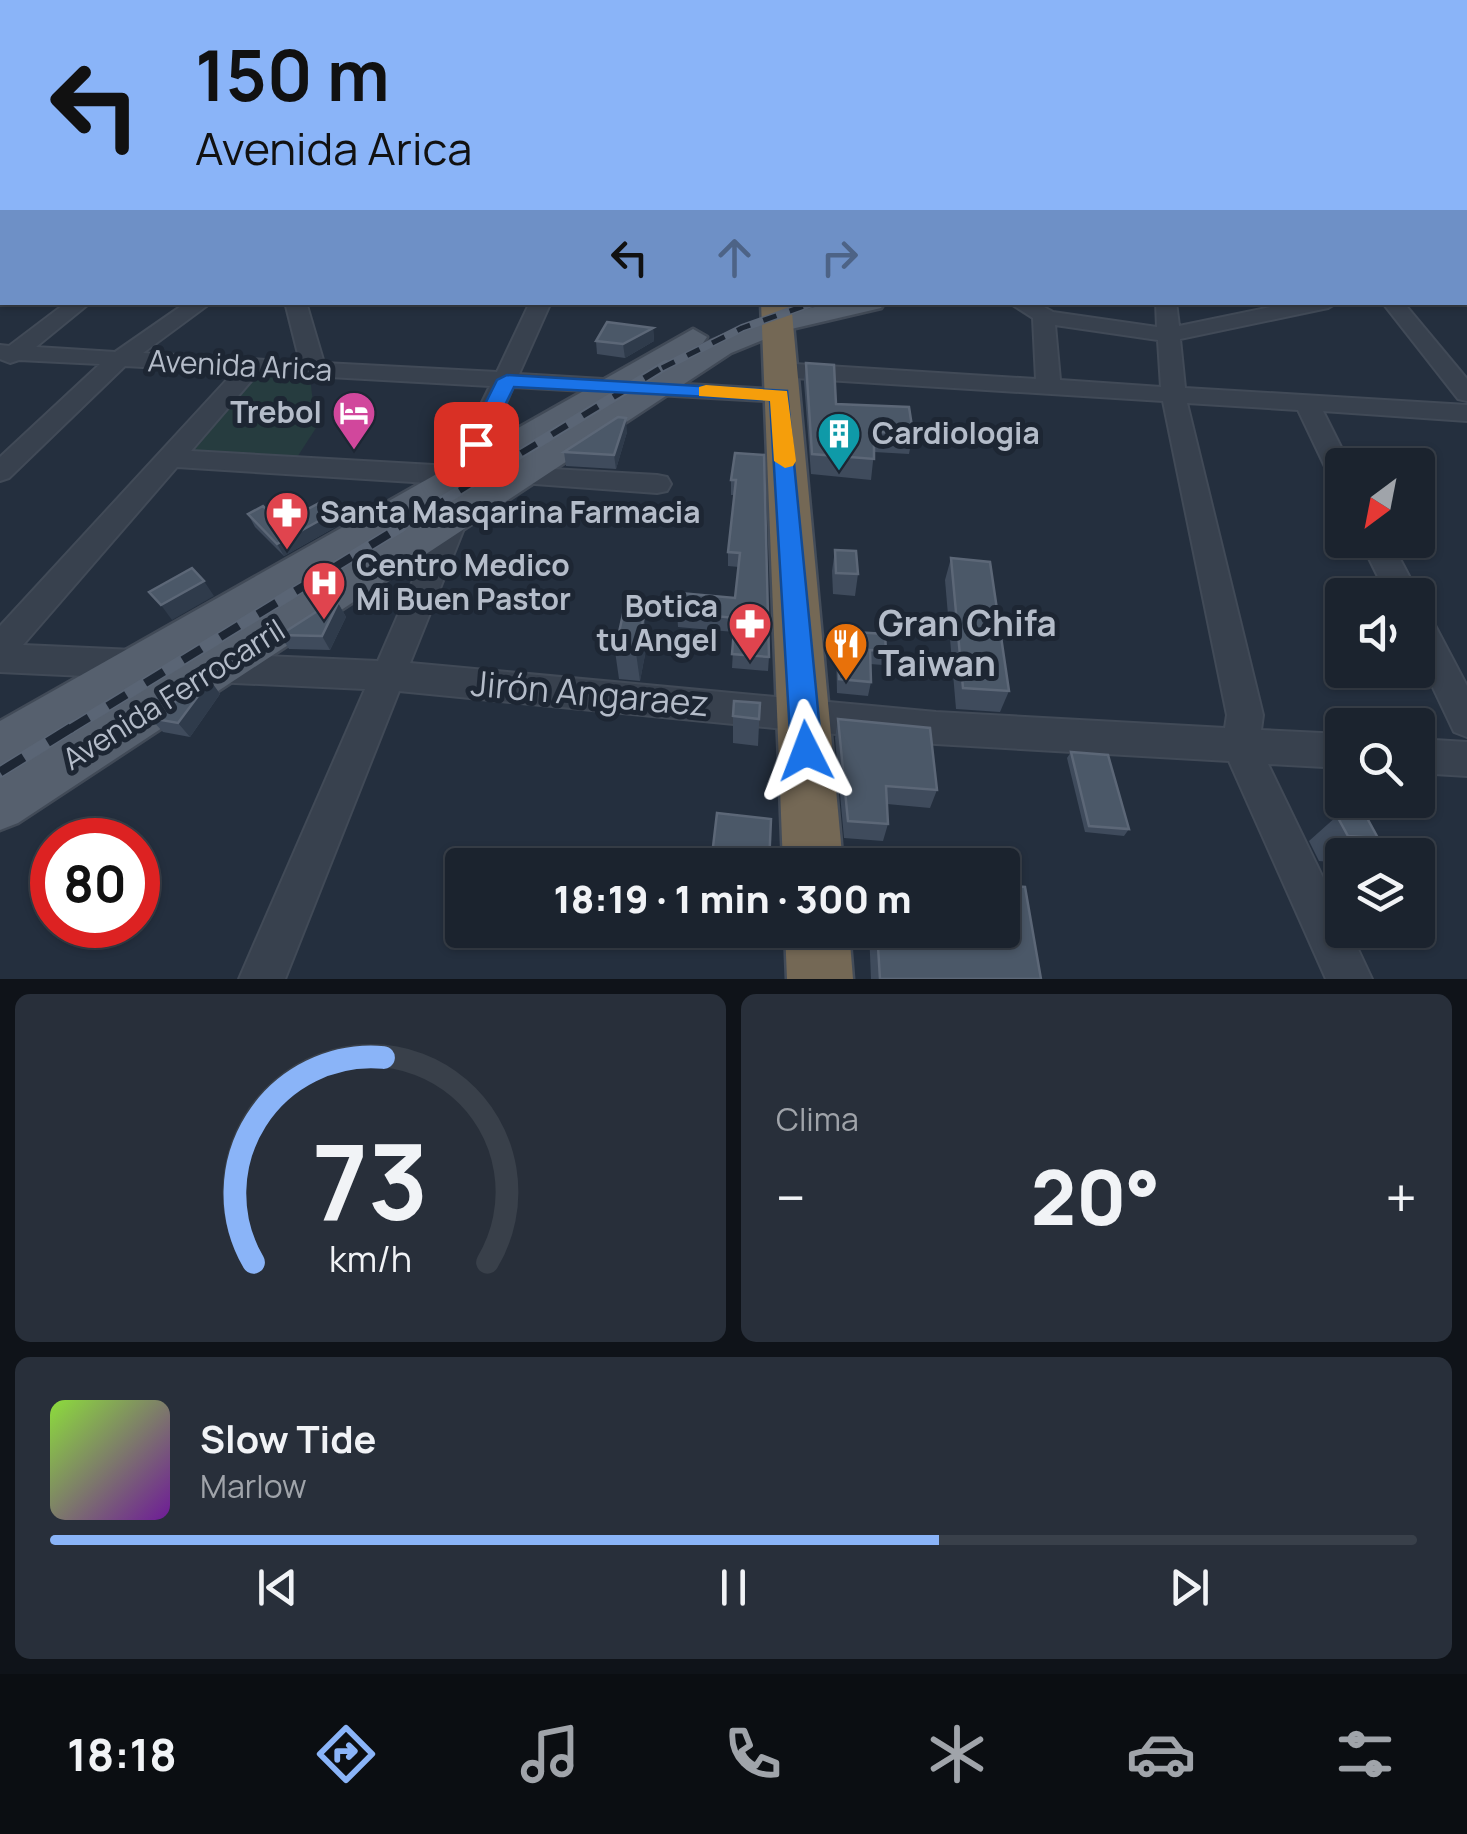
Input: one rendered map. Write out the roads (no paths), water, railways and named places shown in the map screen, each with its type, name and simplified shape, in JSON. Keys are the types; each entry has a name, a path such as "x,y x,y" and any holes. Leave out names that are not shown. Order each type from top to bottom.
{"highway":[{"path":"781,309 779,382 812,848"},
{"path":"818,948 820,979"}],"main road":[{"name":"Avenida Ferrocarril","path":"0,806 218,667 610,386 697,335 781,309 833,305"},
{"name":"Avenida Ferrocarril","path":"0,745 136,663 457,496 517,476 781,309"}],"street":[{"path":"5,356 76,305"},
{"path":"0,472 118,360 198,305"},
{"path":"296,305 314,369"},
{"path":"262,979 390,676 457,496 539,305"},
{"path":"1023,305 1043,316 1168,335 1313,305"},
{"path":"1166,305 1174,397 1245,716 1240,745 1349,979"},
{"path":"1394,305 1467,394"},
{"path":"1043,316 1049,388"},
{"name":"Avenida Arica","path":"5,356 654,389 779,382 1049,388 1467,413"},
{"path":"0,648 251,366"},
{"path":"1308,406 1329,448"},
{"path":"170,458 457,496"},
{"path":"517,476 657,484"},
{"name":"Jirón Angaraez","path":"0,658 390,676 936,728 1325,750"},
{"path":"1435,658 1467,722"},
{"path":"1435,757 1467,759"}],"railway":[{"path":"662,368 742,328 807,305"},
{"path":"398,528 666,365"},
{"path":"70,729 402,526"},
{"path":"0,772 74,726"}],"place":[{"name":"Trebol","path":"354,451"},
{"name":"Cardiologia","path":"839,472"},
{"name":"Santa Masqarina Farmacia","path":"287,551"},
{"name":"Centro Medico Mi Buen Pastor","path":"324,621"},
{"name":"Botica tu Angel","path":"750,662"},
{"name":"Gran Chifa Taiwan","path":"846,682"}]}
